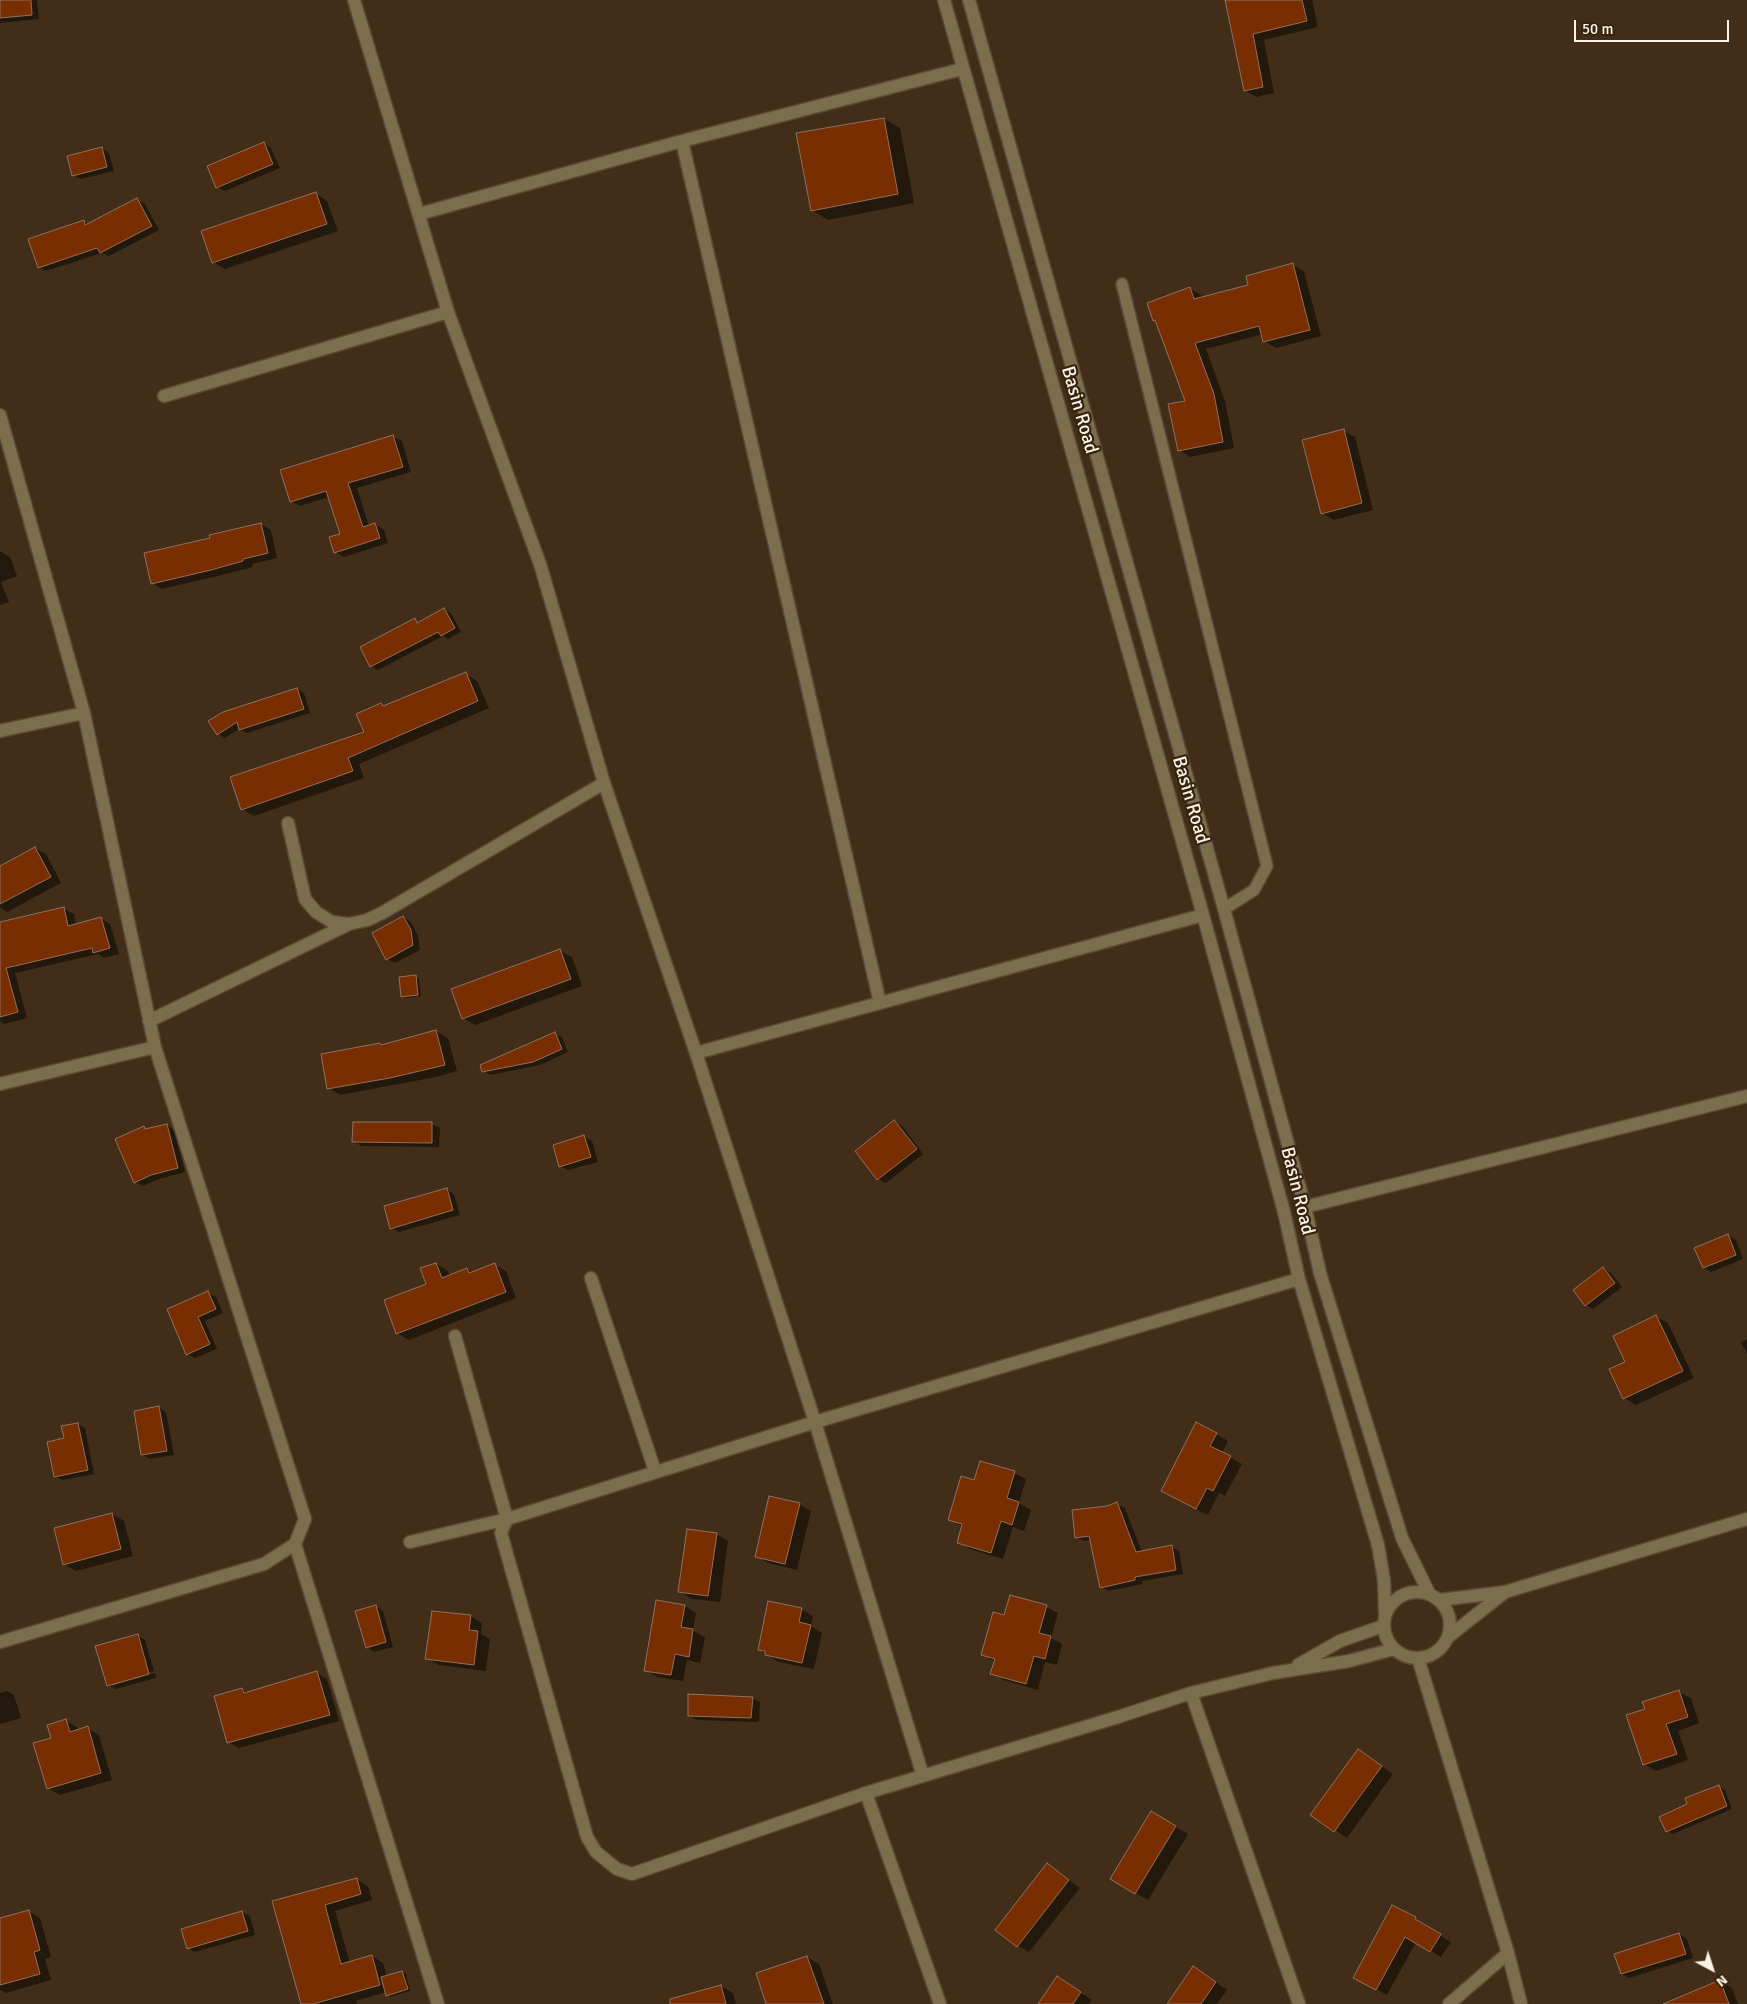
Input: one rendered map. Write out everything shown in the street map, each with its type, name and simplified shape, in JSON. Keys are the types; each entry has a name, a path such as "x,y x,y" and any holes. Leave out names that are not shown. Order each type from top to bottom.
{"street":[{"path":"354,0 448,312 540,564 604,783 696,1053 815,1422 923,1776"},
{"name":"Basin Road","path":"944,0 1203,915 1281,1203 1299,1279 1378,1545 1384,1580 1384,1619"},
{"name":"Basin Road","path":"969,0 1224,909 1305,1207 1320,1273 1402,1538 1429,1593"},
{"path":"419,214 682,141 962,69"},
{"path":"682,141 880,1003"},
{"path":"164,396 448,312"},
{"path":"0,415 84,713 155,1047 305,1519 295,1544 264,1564 0,1642"},
{"path":"1112,597 1135,589"},
{"path":"0,731 84,713"},
{"path":"149,1021 349,924 366,920 382,913 604,783"},
{"path":"288,823 305,899 316,912 332,922 349,924"},
{"path":"696,1053 1203,915"},
{"path":"0,1084 155,1047"},
{"path":"1305,1207 1747,1096"},
{"path":"591,1278 655,1471"},
{"path":"410,1542 507,1519 815,1422 1299,1279"},
{"path":"455,1336 507,1519 501,1533 588,1838 596,1852 617,1869 632,1874 866,1793 1118,1718 1191,1693 1292,1669 1349,1661 1394,1649"},
{"path":"1440,1600 1505,1592 1747,1519"},
{"path":"295,1544 438,2004"},
{"path":"1448,1637 1450,1624 1448,1611 1440,1600 1429,1593 1416,1591 1403,1594 1392,1602 1384,1619 1386,1638 1394,1649 1405,1656 1418,1658 1430,1655 1441,1648 1448,1637 1505,1592"},
{"path":"1292,1669 1340,1641 1384,1619"},
{"path":"1418,1658 1508,1953 1521,2004"},
{"path":"1191,1693 1299,2004"},
{"path":"866,1793 940,2004"},
{"path":"1450,2004 1508,1953"}],"lane":[{"path":"1122,284 1266,866 1254,890 1224,909"}],"building":[{"path":"0,0 31,0 32,15 0,18"},
{"path":"1225,0 1302,0 1307,21 1253,34 1263,87 1244,91"},
{"path":"884,118 898,194 811,211 796,133"},
{"path":"264,142 273,164 216,188 207,166"},
{"path":"102,147 107,167 72,176 67,156"},
{"path":"316,192 327,224 212,263 201,231"},
{"path":"137,198 152,226 100,253 97,248 38,268 28,239 84,220 85,225"},
{"path":"1293,263 1310,330 1263,342 1259,326 1195,343 1214,394 1223,442 1178,451 1168,404 1185,401 1147,303 1190,287 1194,299 1248,285 1246,276"},
{"path":"1344,429 1362,503 1321,514 1302,440"},
{"path":"393,435 403,467 348,483 363,527 375,523 380,538 334,553 329,537 340,534 326,491 290,502 280,470"},
{"path":"261,523 268,553 211,570 151,584 144,553 210,538 209,535"},
{"path":"444,608 455,628 441,636 438,632 370,667 360,647 415,618 417,623"},
{"path":"466,672 478,701 348,758 353,771 241,810 230,777 364,732 356,714 381,703 383,706"},
{"path":"297,688 304,709 239,730 237,722 217,735 208,721 223,712"},
{"path":"35,847 51,877 0,904 0,866"},
{"path":"64,907 68,926 101,917 110,948 93,953 92,948 6,968 18,1012 0,1017 0,922"},
{"path":"403,916 411,930 413,945 386,960 372,933"},
{"path":"560,949 571,979 462,1019 451,989"},
{"path":"416,975 418,995 401,997 399,977"},
{"path":"436,1030 445,1065 390,1078 327,1089 321,1054 380,1043 381,1045"},
{"path":"555,1032 562,1049 533,1062 482,1072 480,1065"},
{"path":"894,1120 917,1149 877,1180 855,1151"},
{"path":"353,1122 432,1122 432,1143 352,1142"},
{"path":"167,1124 178,1168 151,1175 134,1183 115,1139 144,1126 145,1129"},
{"path":"584,1135 591,1157 559,1167 553,1145"},
{"path":"447,1188 453,1210 390,1229 384,1206"},
{"path":"1728,1234 1736,1255 1703,1268 1694,1248"},
{"path":"436,1263 442,1278 467,1268 469,1273 495,1263 506,1292 396,1334 384,1300 426,1284 420,1268"},
{"path":"1603,1267 1615,1283 1585,1306 1573,1290"},
{"path":"208,1291 216,1309 198,1317 210,1344 186,1355 167,1309"},
{"path":"1656,1315 1683,1371 1623,1399 1609,1369 1625,1362 1613,1336"},
{"path":"159,1406 167,1451 141,1455 134,1411"},
{"path":"1196,1422 1217,1433 1210,1446 1231,1456 1213,1491 1207,1488 1196,1509 1161,1491"},
{"path":"78,1423 88,1470 54,1477 47,1442 64,1438 61,1426"},
{"path":"980,1461 1015,1471 1007,1498 1019,1502 1012,1525 1001,1521 991,1553 957,1543 962,1524 948,1520 961,1476 974,1480"},
{"path":"769,1496 800,1503 785,1564 755,1557"},
{"path":"1117,1502 1136,1552 1172,1545 1176,1570 1135,1577 1135,1580 1100,1588 1089,1536 1075,1538 1072,1510 1107,1506"},
{"path":"112,1513 121,1549 63,1565 54,1528"},
{"path":"687,1529 717,1533 708,1596 678,1592"},
{"path":"1010,1595 1047,1605 1039,1633 1051,1636 1045,1659 1034,1656 1026,1684 990,1674 995,1659 981,1655 993,1612 1004,1615"},
{"path":"656,1600 685,1605 681,1627 693,1629 689,1657 675,1654 671,1675 644,1671"},
{"path":"768,1601 802,1608 799,1622 811,1625 802,1663 765,1655 765,1651 758,1650"},
{"path":"376,1605 386,1642 366,1648 355,1611"},
{"path":"432,1611 471,1615 469,1630 478,1631 474,1665 425,1659"},
{"path":"138,1634 149,1674 107,1686 95,1646"},
{"path":"317,1671 330,1715 227,1743 214,1696 242,1688 244,1693"},
{"path":"1679,1690 1688,1717 1666,1724 1677,1754 1643,1765 1626,1715 1645,1709 1642,1702"},
{"path":"688,1694 753,1697 751,1718 688,1716"},
{"path":"66,1719 70,1732 88,1726 101,1773 47,1789 33,1743 51,1738 47,1725"},
{"path":"1358,1749 1382,1766 1334,1832 1310,1815"},
{"path":"1719,1785 1727,1806 1666,1832 1659,1817 1687,1804 1685,1798"},
{"path":"1151,1811 1176,1826 1135,1894 1110,1879"},
{"path":"1047,1863 1069,1880 1017,1947 995,1930"},
{"path":"357,1878 361,1894 325,1905 341,1964 372,1955 380,1985 313,2004 301,2004 272,1901"},
{"path":"1392,1905 1416,1917 1415,1919 1441,1934 1430,1952 1405,1937 1376,1990 1353,1978"},
{"path":"29,1910 40,1950 34,1952 40,1974 0,1985 0,1918"},
{"path":"242,1911 248,1931 187,1949 181,1929"},
{"path":"1679,1933 1686,1954 1621,1974 1614,1954"},
{"path":"807,1956 824,2004 766,2004 756,1973"},
{"path":"1193,1966 1216,1982 1201,2004 1167,2004"},
{"path":"402,1971 408,1989 386,1996 381,1977"},
{"path":"1057,1976 1081,1992 1073,2004 1038,2004"},
{"path":"1720,1980 1729,2004 1663,2004"},
{"path":"721,1985 726,2004 670,2004 670,1999"}]}
